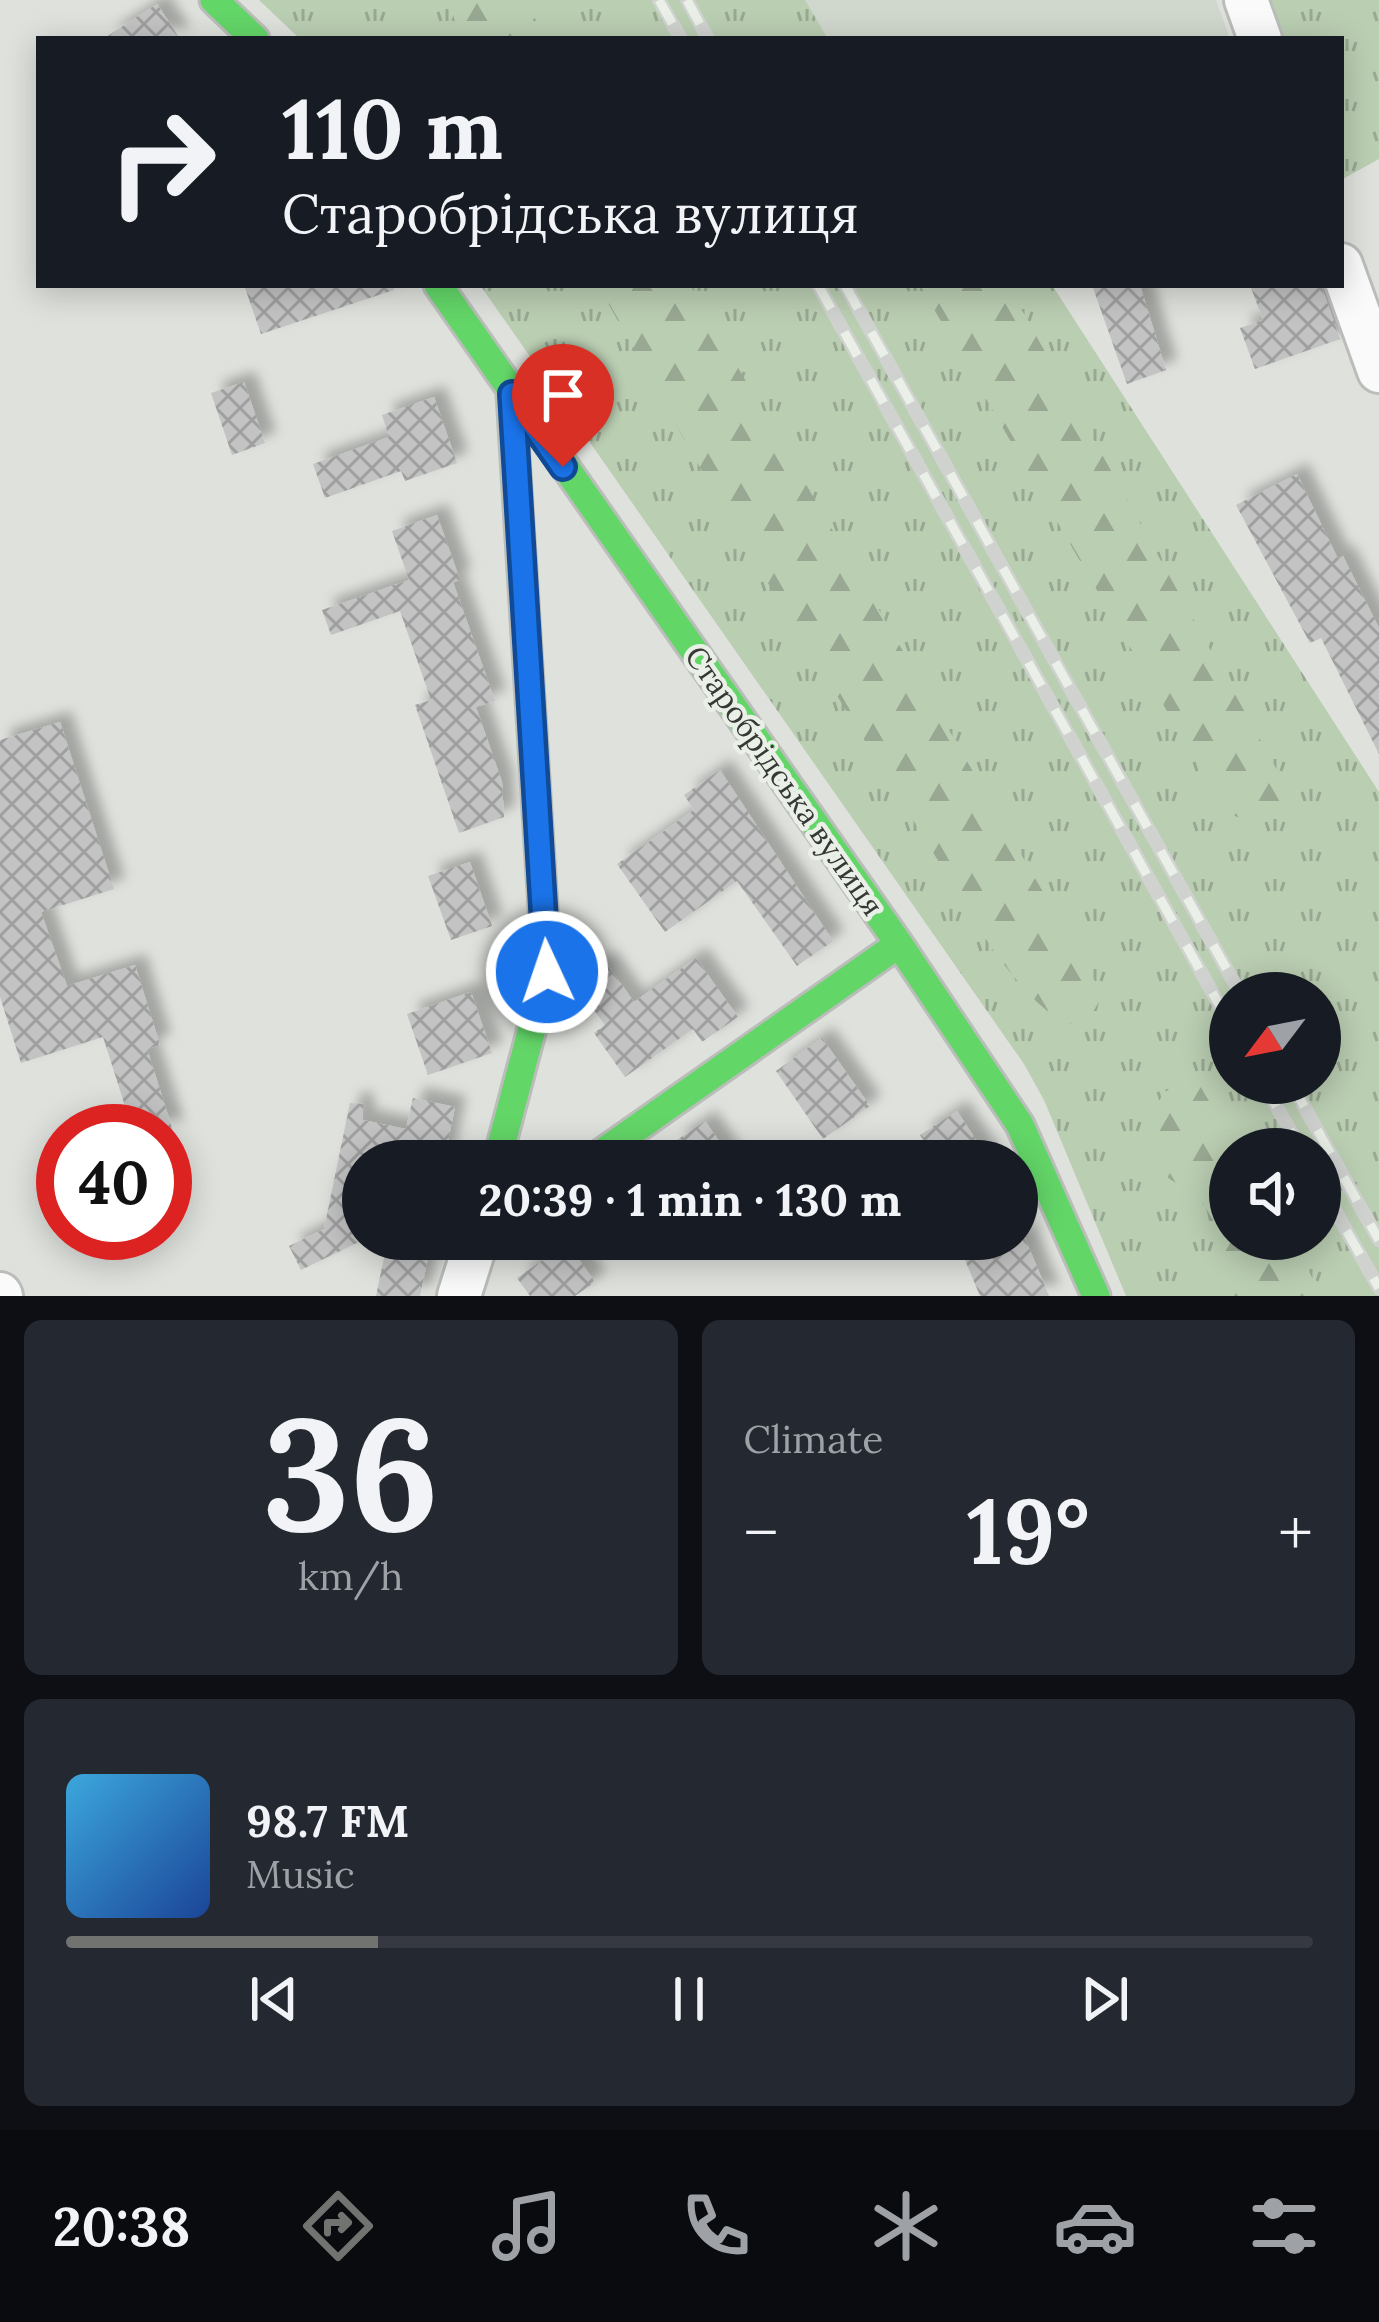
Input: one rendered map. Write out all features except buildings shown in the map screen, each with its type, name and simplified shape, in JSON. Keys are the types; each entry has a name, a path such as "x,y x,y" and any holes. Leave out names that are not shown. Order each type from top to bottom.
{"street":[{"path":"214,0 252,36"},
{"path":"1246,0 1259,36"},
{"path":"1344,273 1379,371"},
{"name":"Старобрідська вулиця","path":"441,288 1020,1125 1096,1296"},
{"path":"503,1140 547,972 512,394"},
{"path":"620,1140 899,944"},
{"path":"459,1296 471,1260"}],"shaded area":[{"path":"475,0 1216,0 1229,36 503,36"}],"green space":[{"path":"259,0 805,0 826,36 297,36"},
{"path":"448,0 524,0 545,36 460,36"},
{"path":"1270,0 1379,0 1379,159 1344,178 1344,36 1282,36"},
{"path":"482,288 1054,288 1379,792 1379,1296 1126,1296 1044,1100 1024,1064"},
{"path":"600,288 692,288 1096,983 1098,1008 1083,1027 1044,1008 994,952 727,516"},
{"path":"922,288 1010,288 1287,788 1281,809 1266,816 1240,818 1225,811"},
{"path":"1180,1083 1199,1084 1225,1128 1209,1128 1209,1221 1206,1207 1156,1167 1144,1145 1141,1127 1165,1092"},
{"path":"1217,1260 1302,1260 1323,1296 1225,1296"}],"railway":[{"path":"659,0 679,36"},
{"path":"687,0 706,36"},
{"path":"820,288 1209,986"},
{"path":"847,288 1228,972"},
{"path":"1275,1104 1289,1128"},
{"path":"1303,1104 1379,1240"},
{"path":"1341,1221 1379,1288"}],"traffic: fast":[{"path":"214,0 252,36"},
{"path":"440,288 899,944 1020,1125 1096,1296"},
{"path":"503,1140 547,972 511,394"},
{"path":"620,1140 899,944"}],"route":[{"path":"547,972 512,394 563,467"}]}
